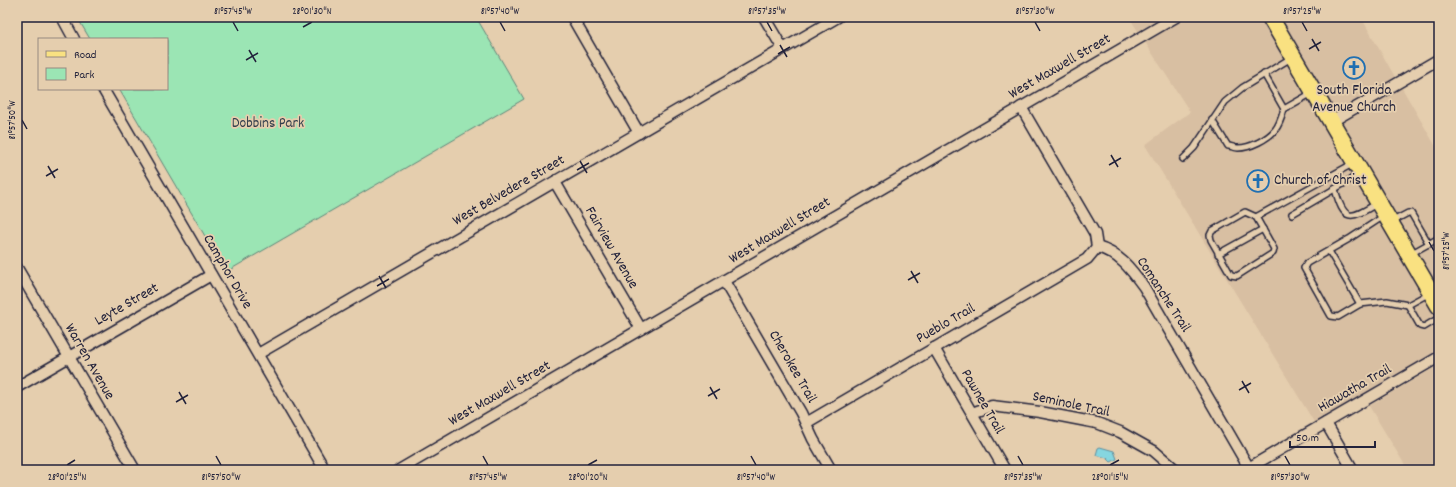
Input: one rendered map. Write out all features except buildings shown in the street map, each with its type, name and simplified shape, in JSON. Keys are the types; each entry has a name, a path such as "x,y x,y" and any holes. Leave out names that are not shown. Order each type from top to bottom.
{"main road":[{"path":"1270,17 1409,255 1435,290 1439,306"}],"street":[{"path":"62,17 73,38"},
{"path":"572,17 639,133"},
{"path":"764,17 783,49"},
{"name":"West Belvedere Street","path":"258,354 838,17"},
{"name":"West Maxwell Street","path":"399,470 1176,17"},
{"path":"1331,122 1439,59"},
{"name":"Camphor Drive","path":"104,90 325,470"},
{"path":"1021,107 1095,234 1097,246"},
{"name":"Fairview Avenue","path":"555,182 641,329"},
{"name":"Pueblo Trail","path":"806,423 1087,259 1097,246"},
{"name":"Comanche Trail","path":"1097,246 1106,249 1123,260 1144,286 1247,469"},
{"name":"Warren Avenue","path":"17,268 135,470"},
{"name":"Leyte Street","path":"17,387 211,275"},
{"name":"Cherokee Trail","path":"724,281 806,423 813,439 831,470"},
{"name":"Pawnee Trail","path":"934,348 1005,470"},
{"name":"Hiawatha Trail","path":"1247,469 1439,357"},
{"name":"Seminole Trail","path":"972,413 992,406 1040,412 1096,423 1120,432 1154,451 1176,470"},
{"path":"1326,424 1352,470"}],"lane":[{"path":"1183,159 1194,148 1225,102 1242,88 1293,57"},
{"path":"1264,74 1284,109"},
{"path":"1212,120 1228,146 1238,148 1252,145 1268,137 1275,130 1280,122 1284,109 1313,92"},
{"path":"1292,214 1334,189 1358,168"},
{"path":"1256,217 1358,168"},
{"path":"1334,189 1341,207 1346,213 1352,216 1411,213 1429,244"},
{"path":"1245,212 1256,217 1263,229 1274,249 1273,253 1237,276 1230,275 1211,240 1210,235 1212,231 1245,212"},
{"path":"1385,214 1307,263 1304,268 1331,316 1338,317 1360,304 1387,300 1408,305 1435,290"},
{"path":"1218,254 1263,229"},
{"path":"1409,255 1439,238"},
{"path":"1329,250 1360,304"},
{"path":"1408,305 1420,326 1424,326 1439,318"}],"shaded area":[{"path":"1129,17 1163,17 1138,31"},
{"path":"1189,17 1263,17 1439,318 1439,350 1314,422 1145,145 1190,112 1145,42"},
{"path":"1277,17 1361,17 1395,77 1333,114"},
{"path":"1402,88 1439,152 1439,295 1339,125"},
{"path":"1439,365 1439,470 1408,470 1369,406"}],"green space":[{"name":"Dobbins Park","path":"77,17 476,17 524,99 226,272 120,90 168,90 168,38 89,38"}],"water":[{"path":"1100,447 1114,451 1117,459 1111,462 1107,458 1096,455 1098,448"}],"place":[{"name":"South Florida Avenue Church","path":"1354,68"},
{"name":"Church of Christ","path":"1258,181"}]}
